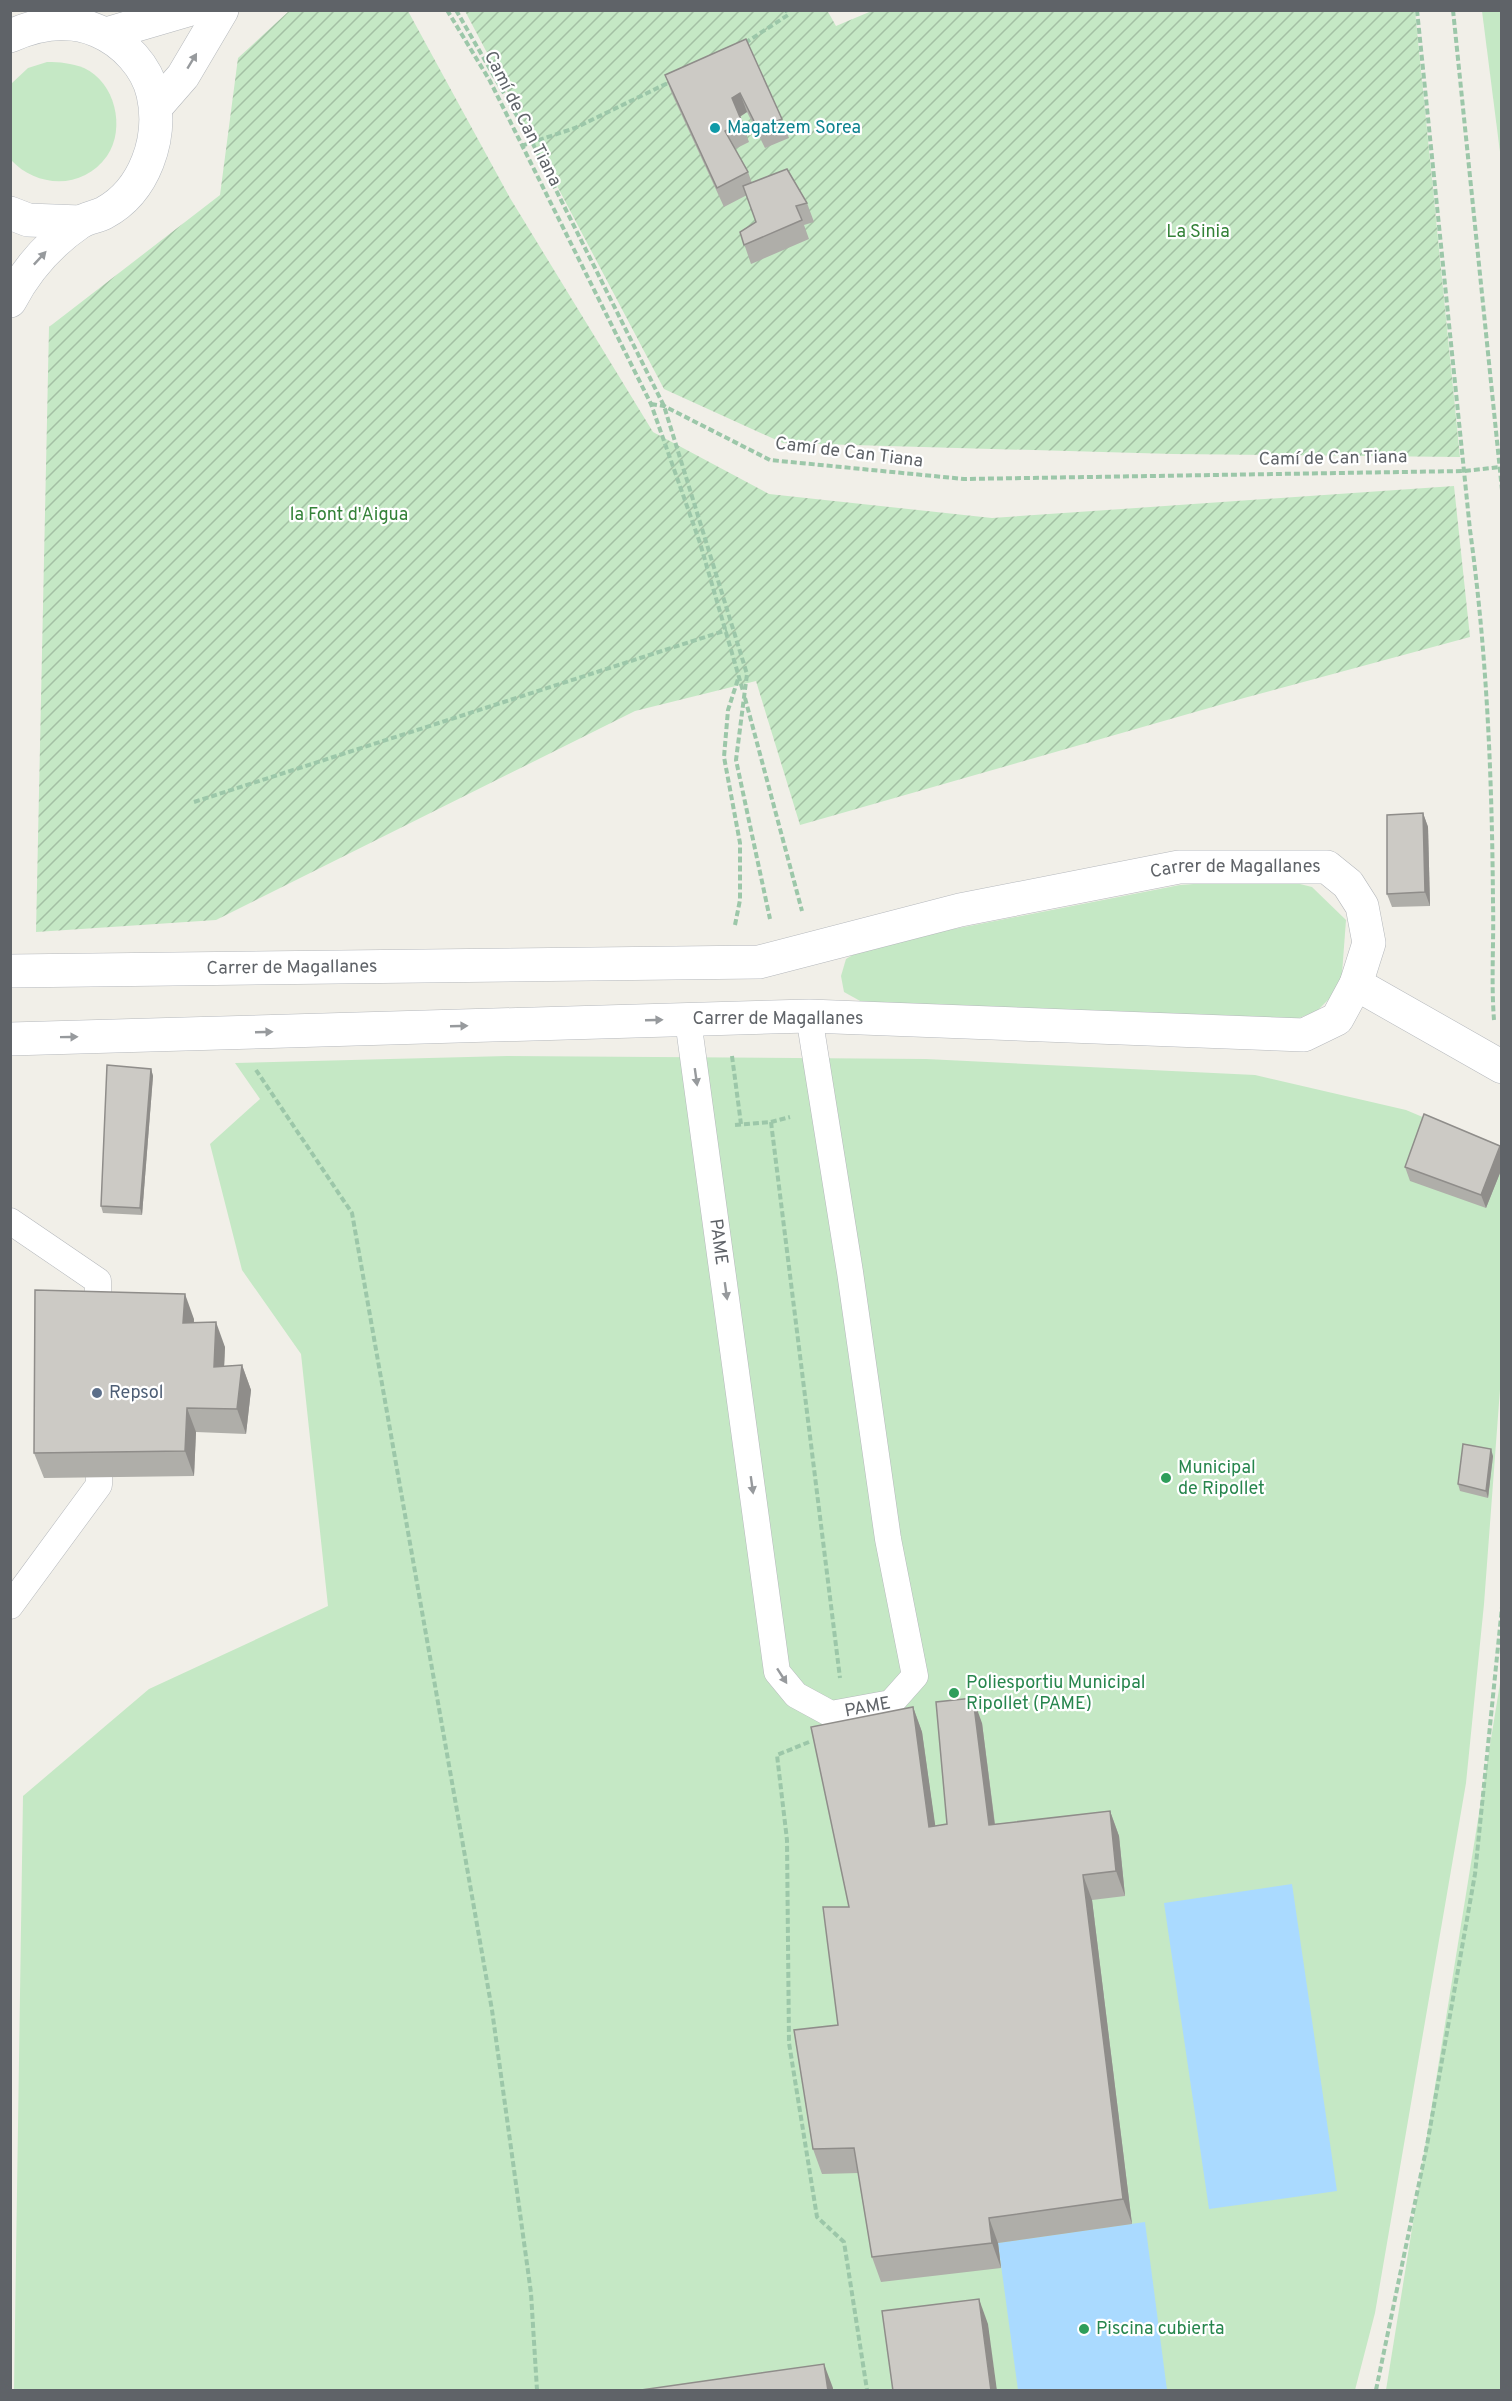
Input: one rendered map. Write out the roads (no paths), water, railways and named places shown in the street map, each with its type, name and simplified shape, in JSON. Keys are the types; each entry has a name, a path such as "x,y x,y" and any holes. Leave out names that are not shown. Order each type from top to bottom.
{"street":[{"path":"10,36 39,26 66,22 95,25 188,10"},
{"path":"156,107 183,76 222,10"},
{"path":"10,301 22,278 42,254 80,222 105,212 123,199 146,169 156,137 156,107 152,88 142,68 129,52 95,25"},
{"path":"10,213 28,220 80,222"},
{"name":"Carrer de Magallanes","path":"10,971 759,962 960,910 1179,867 1327,867 1348,884 1362,906 1369,943 1356,984 1337,1019 1304,1035 809,1016 10,1039"},
{"path":"1356,984 1500,1066"}],"lane":[{"name":"PAME","path":"688,1020 777,1672 796,1695 831,1714 891,1703 915,1676 888,1539 850,1272 809,1016"},
{"path":"10,1221 98,1281 98,1316"},
{"path":"10,1606 99,1485 99,1477"}],"water":[{"path":"1292,1884 1337,2191 1209,2209 1164,1903"},
{"name":"Piscina cubierta","path":"1145,2222 1167,2390 1018,2390 998,2243"}],"place":[{"name":"Magatzem Sorea","path":"715,128"},
{"name":"Repsol","path":"97,1393"},
{"name":"Municipal de Ripollet","path":"1166,1478"},
{"name":"Poliesportiu Municipal Ripollet (PAME)","path":"954,1693"},
{"name":"Piscina cubierta","path":"1084,2329"}],"park label":[{"name":"La Sinia","path":"1198,232"},
{"name":"la Font d'Aigua","path":"349,515"}]}
